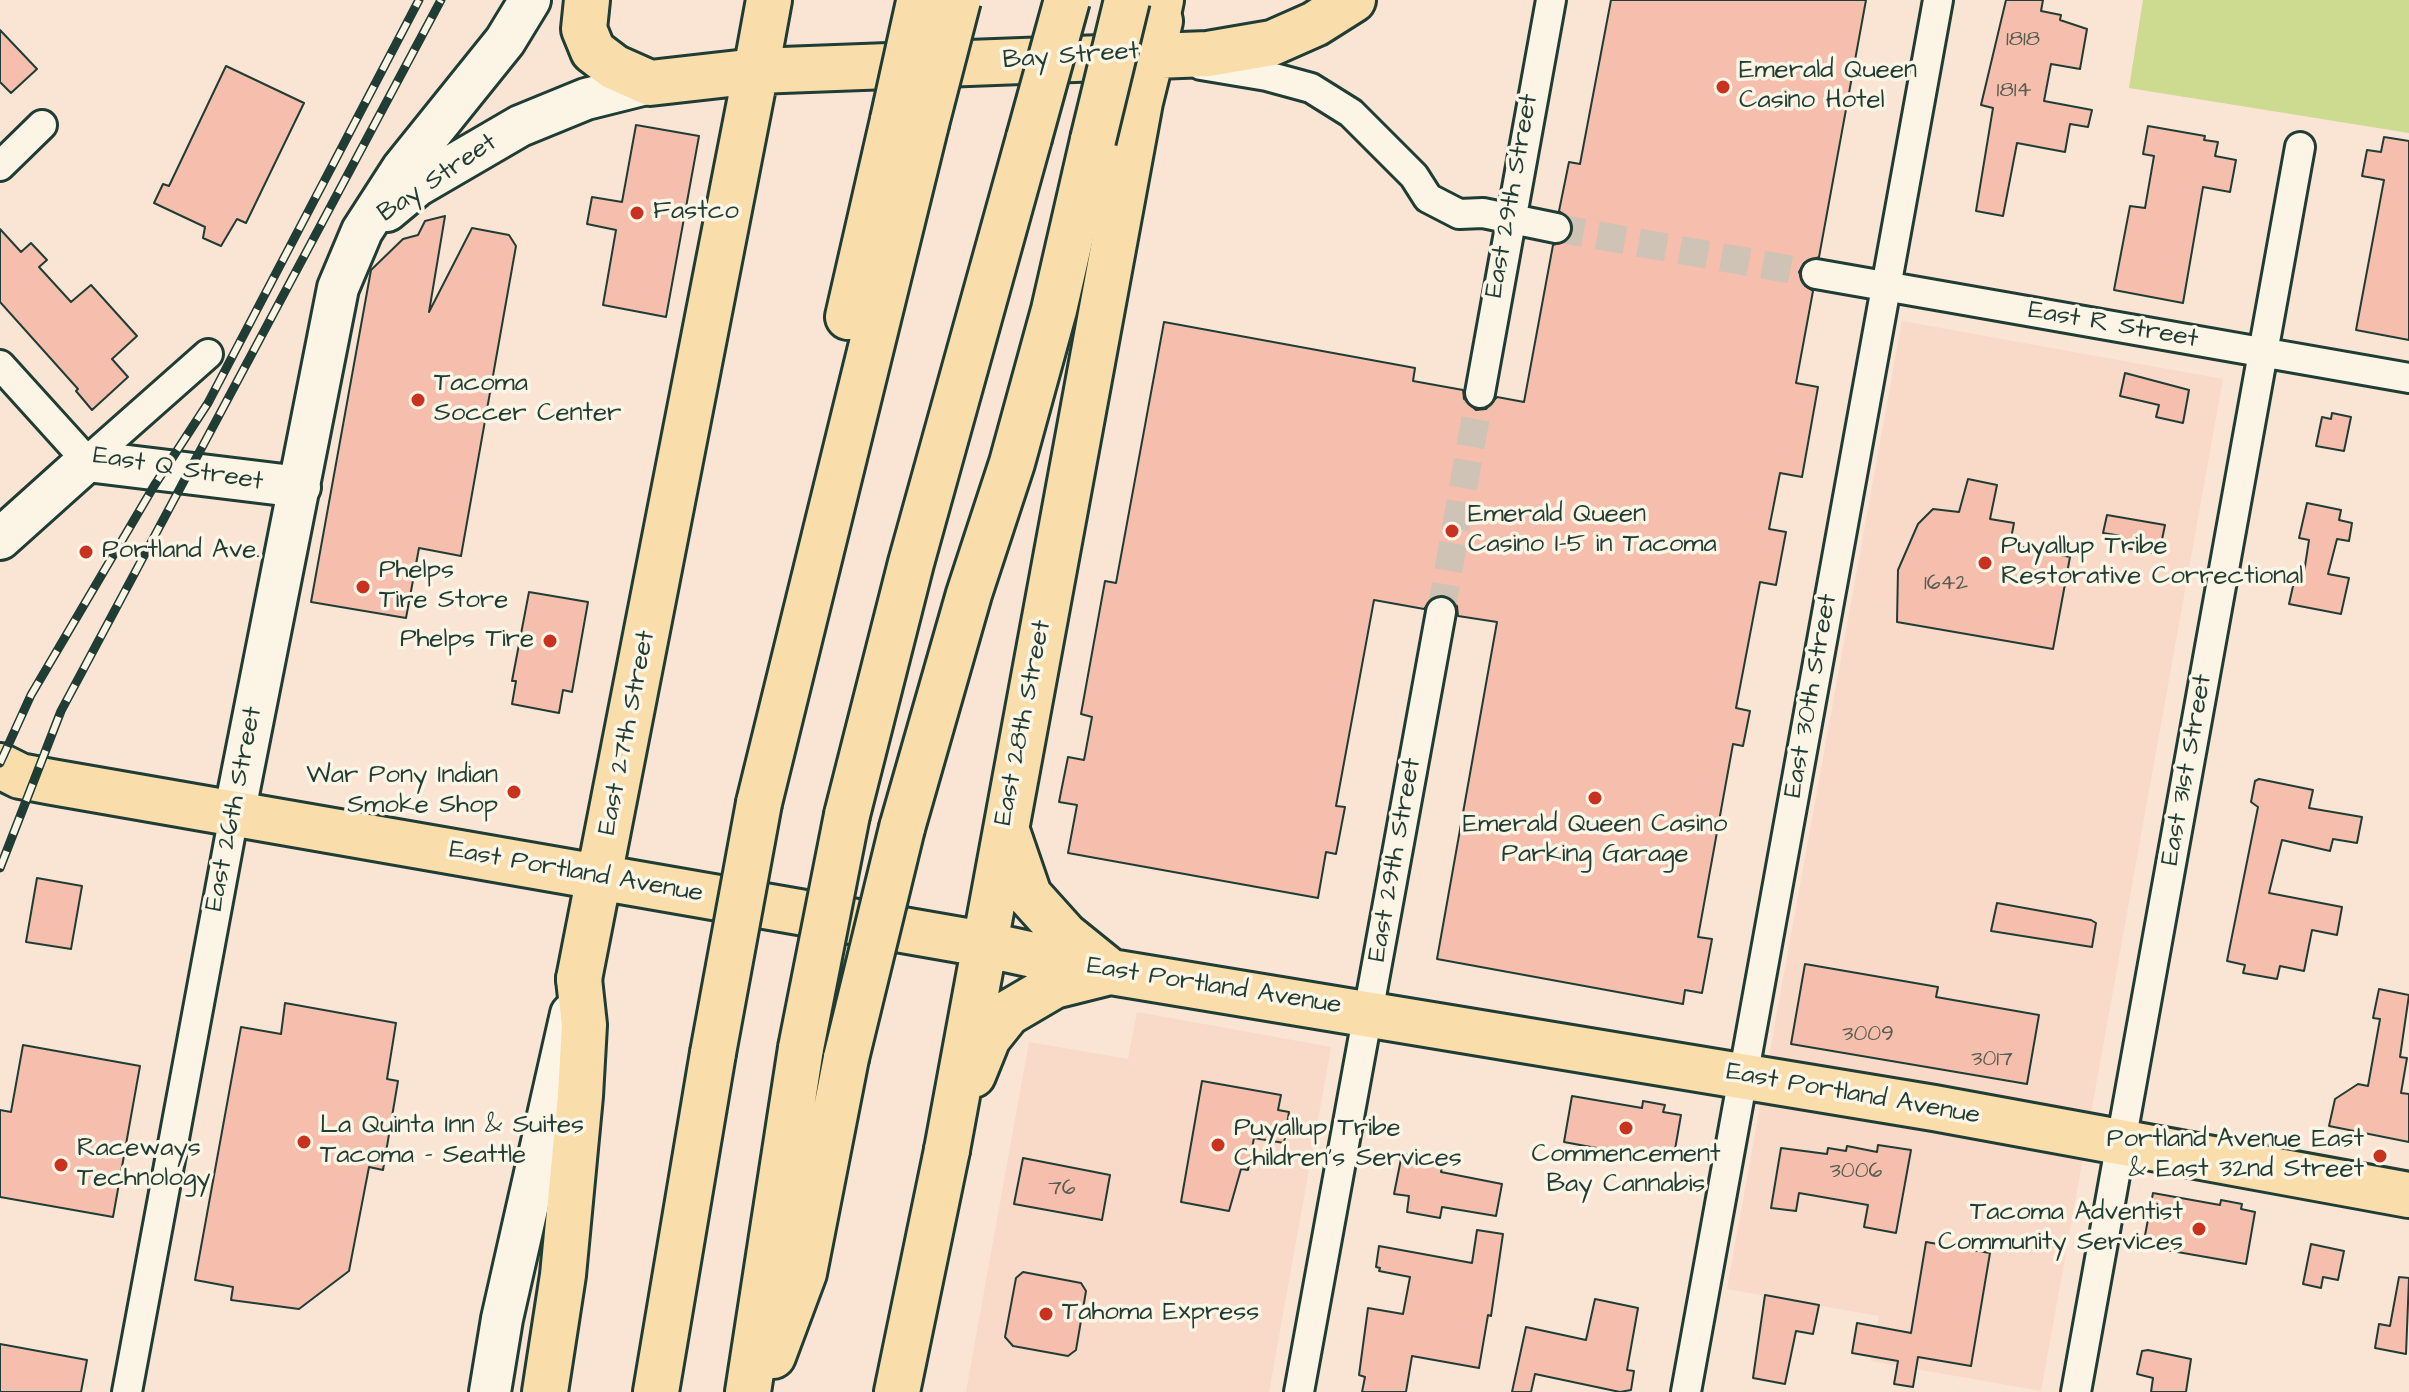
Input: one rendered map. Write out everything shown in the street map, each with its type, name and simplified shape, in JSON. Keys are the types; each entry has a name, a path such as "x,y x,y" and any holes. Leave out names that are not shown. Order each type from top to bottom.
{"main road":[{"path":"587,0 584,29 593,51 614,67 703,94 725,123 734,187"},
{"name":"East 27th Street","path":"579,979 769,0"},
{"path":"748,1392 801,1048 847,815 911,563 1067,0"},
{"path":"760,1392 804,1273 846,1058 902,828 969,594 1012,463 1054,310 1127,0"},
{"path":"1161,0 1149,57 1208,54 1272,43 1315,24 1353,0"},
{"name":"Bay Street","path":"666,81 756,71 1149,57 1167,0"},
{"path":"656,1392 830,393 909,122 932,1"},
{"name":"East 28th Street","path":"951,1130 1149,57"},
{"name":"East Portland Avenue","path":"5,770 234,815 983,944 1111,972 1743,1076 2121,1141 2409,1195"},
{"path":"1005,825 1019,875 1029,895 1065,935 1111,972"},
{"path":"897,1392 951,1130 988,1038 1008,1013 1054,986 1111,972"},
{"path":"545,1392 563,1275 580,1096 584,1025 579,979"}],"street":[{"name":"Bay Street","path":"362,231 402,169 505,41 530,0"},
{"name":"East 29th Street","path":"1480,393 1496,216 1551,0"},
{"name":"East 30th Street","path":"1686,1392 1938,0"},
{"path":"1149,57 1267,76 1311,88 1351,113 1414,176 1437,182 1496,216 1556,228"},
{"name":"Bay Street","path":"362,231 417,186 520,126 586,99 666,81"},
{"path":"0,166 42,125"},
{"name":"East 31st Street","path":"2076,1392 2300,147"},
{"name":"East 26th Street","path":"127,1392 234,815 338,288 362,231"},
{"name":"East R Street","path":"1816,274 2409,378"},
{"path":"0,539 208,354"},
{"name":"East Q Street","path":"0,365 87,461 300,487"},
{"name":"East 29th Street","path":"1299,1392 1441,612"},
{"name":"East 27th Street","path":"490,1392 502,1319 579,979"},
{"name":"East 28th Street","path":"912,1392 951,1130"}],"shaded area":[{"path":"1902,321 2223,379 2041,1391 1871,1361 1879,1316 1727,1289"},
{"path":"1137,1012 1331,1047 1269,1392 966,1392 1029,1042 1128,1059"}],"green space":[{"path":"2143,0 2409,0 2409,133 2129,88"}],"building":[{"name":"Emerald Queen Casino I-5 in Tacoma","path":"1611,0 1866,0 1819,257 1804,263 1799,272 1805,286 1813,291 1796,383 1818,387 1802,477 1780,473 1769,529 1786,532 1776,585 1760,582 1736,708 1750,711 1743,746 1733,744 1698,937 1712,939 1702,993 1685,990 1683,1004 1437,959 1497,622 1458,616 1457,606 1445,596 1435,596 1424,609 1374,600 1336,806 1345,807 1336,854 1326,852 1318,898 1068,853 1077,805 1059,802 1068,757 1084,760 1092,717 1081,714 1105,581 1116,583 1164,322 1415,368 1413,381 1463,390 1464,399 1476,410 1486,409 1497,397 1524,402 1553,245 1568,240 1572,232 1572,222 1559,211 1569,162 1580,164"},
{"path":"2006,0 2043,0 2041,11 2061,15 2060,20 2087,29 2080,69 2051,64 2044,101 2092,110 2088,127 2070,124 2065,152 2017,143 2003,216 1976,211 1993,108 1981,105"},
{"path":"0,30 37,69 11,93 0,82"},
{"path":"226,66 304,103 246,223 237,219 221,246 203,238 205,227 154,203 163,184 169,186"},
{"name":"Fastco","path":"636,125 699,136 666,317 603,305 616,230 587,224 592,197 622,202"},
{"path":"2148,126 2205,136 2204,140 2218,142 2215,156 2236,160 2230,192 2203,187 2183,303 2114,290 2130,206 2145,208 2154,156 2143,154"},
{"path":"2384,137 2409,141 2409,340 2356,330 2384,180 2362,176 2367,150 2381,152"},
{"name":"Tacoma Soccer Center","path":"445,216 429,312 472,228 509,235 516,246 461,556 419,548 406,618 311,602 371,270 403,239 418,235 425,221"},
{"path":"0,229 21,252 31,243 47,260 39,267 71,302 91,285 137,336 112,359 128,377 92,410 76,391 78,389 0,302"},
{"path":"2125,373 2189,390 2183,423 2156,417 2159,405 2120,396"},
{"path":"2332,413 2351,417 2344,451 2316,446 2322,417 2331,419"},
{"name":"Puyallup Tribe Restorative Correctional","path":"1968,479 1997,485 1990,519 2014,523 2010,544 2070,557 2053,649 1897,622 1898,570 1918,524 1933,509 1959,512"},
{"path":"2307,503 2341,510 2339,520 2352,523 2349,541 2337,539 2328,574 2349,578 2341,614 2289,604 2295,577 2303,579 2309,540 2299,538"},
{"path":"2107,515 2165,525 2159,554 2126,548 2121,545 2122,536 2103,533"},
{"name":"Phelps Tire","path":"529,592 588,602 572,692 563,690 559,713 512,704 516,681 512,681"},
{"path":"2259,779 2313,790 2309,808 2362,817 2357,843 2333,839 2330,851 2282,840 2269,893 2342,907 2337,935 2312,930 2304,971 2280,966 2277,979 2243,973 2245,965 2227,961 2258,807 2251,802 2255,781"},
{"path":"37,878 82,886 71,949 26,942"},
{"path":"1997,903 2091,920 2096,923 2092,947 1991,931"},
{"path":"1805,964 1938,987 1936,997 2039,1015 2027,1084 1791,1044"},
{"path":"2379,989 2409,995 2400,1057 2407,1058 2401,1093 2409,1094 2409,1142 2329,1126 2335,1099 2358,1084 2368,1086 2380,1019 2373,1018"},
{"name":"La Quinta Inn & Suites Tacoma - Seattle","path":"285,1003 396,1023 387,1079 398,1081 383,1170 369,1167 349,1271 299,1309 231,1300 233,1287 195,1280 241,1027 281,1034"},
{"path":"23,1045 140,1066 113,1217 0,1197 0,1110 11,1112"},
{"name":"Puyallup Tribe Children's Services","path":"1202,1081 1281,1095 1278,1110 1289,1112 1284,1143 1254,1138 1248,1170 1241,1169 1229,1211 1181,1202"},
{"path":"1572,1096 1642,1108 1643,1101 1665,1105 1663,1112 1681,1115 1673,1161 1655,1159 1654,1162 1633,1158 1634,1155 1564,1142"},
{"path":"1878,1145 1911,1150 1896,1233 1864,1227 1868,1205 1799,1193 1796,1211 1771,1208 1781,1148 1827,1154 1828,1148 1846,1151 1847,1146 1877,1152"},
{"path":"1402,1154 1443,1161 1441,1172 1502,1184 1496,1216 1442,1207 1440,1218 1407,1212 1409,1196 1394,1194"},
{"path":"1023,1158 1110,1175 1102,1220 1014,1204"},
{"name":"Tacoma Adventist Community Services","path":"2153,1193 2220,1205 2221,1200 2242,1204 2241,1209 2255,1212 2246,1264 2143,1246"},
{"path":"1477,1230 1503,1234 1491,1316 1488,1315 1479,1368 1412,1356 1406,1392 1362,1392 1365,1377 1359,1375 1368,1308 1403,1314 1410,1277 1379,1271 1380,1268 1376,1267 1379,1246 1472,1263"},
{"path":"1926,1242 1990,1253 1971,1366 1918,1357 1913,1387 1894,1384 1898,1361 1852,1353 1857,1323 1911,1333"},
{"path":"2311,1244 2344,1251 2338,1280 2323,1277 2321,1288 2303,1284"},
{"name":"Tahoma Express","path":"1023,1272 1081,1283 1086,1291 1076,1350 1068,1356 1013,1346 1005,1337 1016,1278"},
{"path":"2399,1277 2409,1278 2406,1354 2375,1348 2379,1324 2390,1326"},
{"path":"1765,1295 1819,1305 1813,1334 1796,1331 1785,1384 1753,1378"},
{"path":"1595,1299 1638,1308 1627,1370 1634,1371 1631,1390 1620,1392 1535,1374 1531,1392 1512,1392 1526,1327 1586,1340"},
{"path":"0,1344 87,1360 81,1392 0,1392"},
{"path":"2142,1351 2191,1359 2186,1392 2151,1392 2153,1378 2137,1374"}],"tunnel":[{"path":"1556,228 1816,274"},
{"path":"1441,612 1480,393"}],"railway":[{"path":"0,763 31,695 154,486 208,403 419,0"},
{"path":"0,868 61,711 441,0"}],"place":[{"name":"Emerald Queen Casino Hotel","path":"1723,87"},
{"name":"Fastco","path":"637,213"},
{"name":"Tacoma Soccer Center","path":"418,400"},
{"name":"Emerald Queen Casino I-5 in Tacoma","path":"1452,531"},
{"name":"Portland Ave.","path":"86,552"},
{"name":"Puyallup Tribe Restorative Correctional","path":"1985,563"},
{"name":"Phelps Tire Store","path":"363,587"},
{"name":"Phelps Tire","path":"550,641"},
{"name":"War Pony Indian Smoke Shop","path":"514,792"},
{"name":"Emerald Queen Casino Parking Garage","path":"1595,798"},
{"name":"Commencement Bay Cannabis","path":"1626,1128"},
{"name":"La Quinta Inn & Suites Tacoma - Seattle","path":"304,1142"},
{"name":"Puyallup Tribe Children's Services","path":"1218,1145"},
{"name":"Portland Avenue East & East 32nd Street","path":"2380,1156"},
{"name":"Raceways Technology","path":"61,1165"},
{"name":"Tacoma Adventist Community Services","path":"2199,1229"},
{"name":"Tahoma Express","path":"1046,1314"}]}
